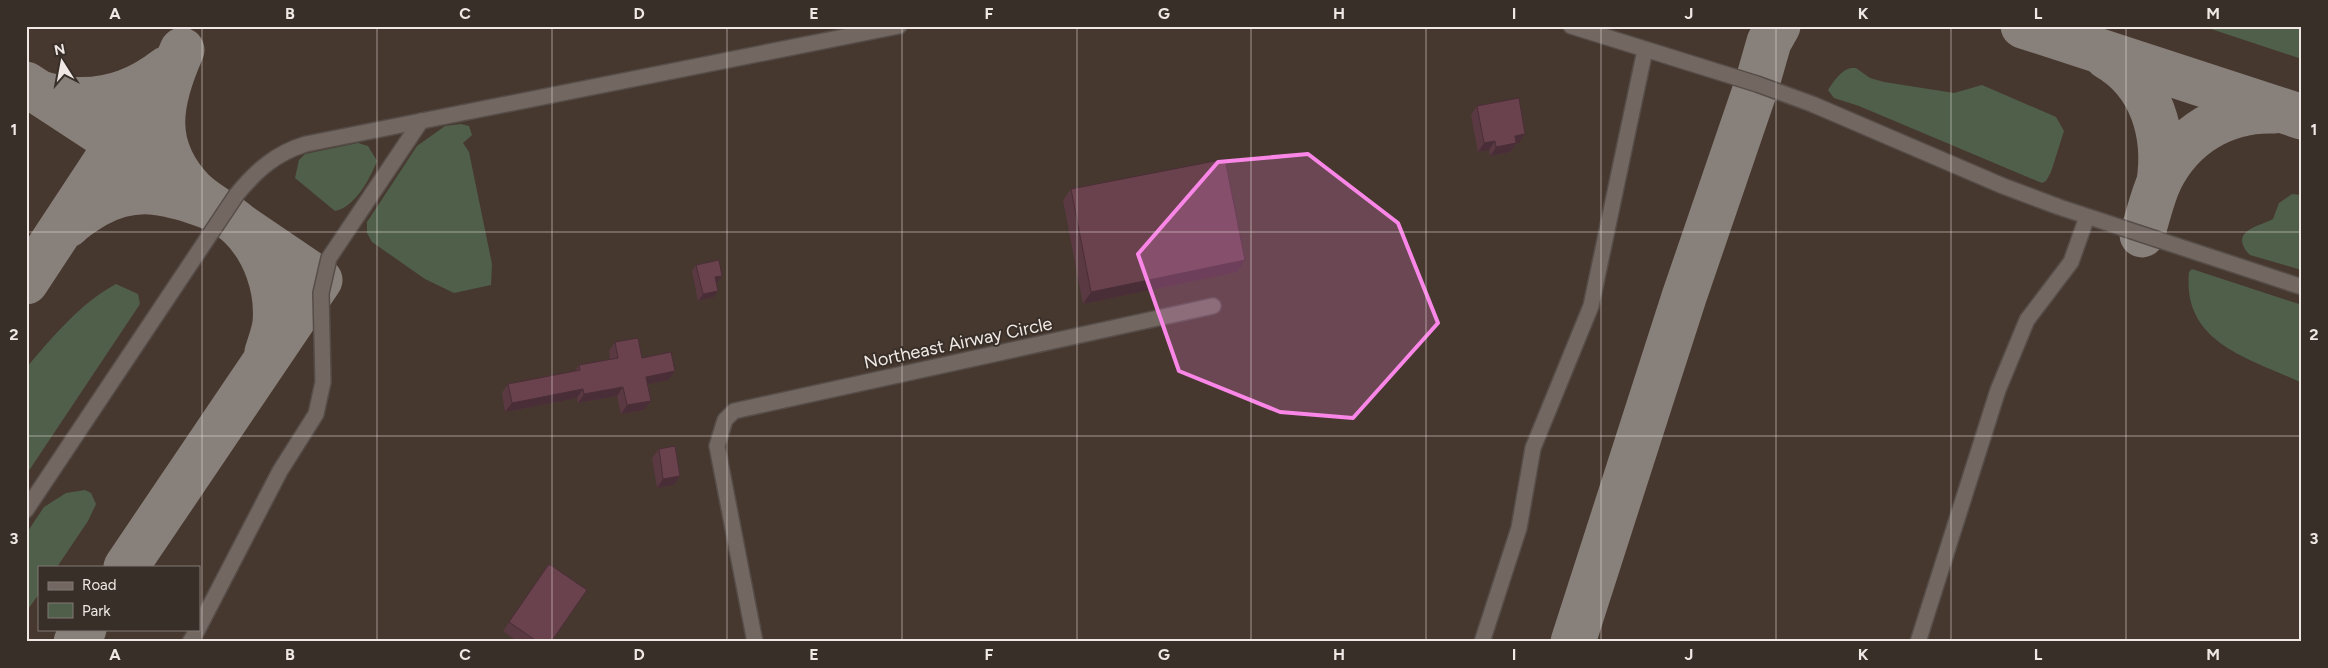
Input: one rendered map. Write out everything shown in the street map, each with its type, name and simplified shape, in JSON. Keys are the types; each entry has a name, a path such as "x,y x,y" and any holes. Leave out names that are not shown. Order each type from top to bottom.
{"lane":[{"path":"26,510 238,194 254,173 272,158 291,149 421,121 899,26"},
{"path":"1571,26 1758,84 1812,104 2003,186 2087,217 2302,287"},
{"path":"1482,642 1519,528 1533,448 1591,306 1645,50"},
{"path":"200,624 280,471 316,414 323,382 321,293 329,258 421,121"},
{"path":"1918,642 1998,390 2027,320 2071,262 2087,217"},
{"name":"Northeast Airway Circle","path":"755,642 717,446 725,420 734,411 1213,306"},
{"path":"190,642 197,630"}],"highlighted area":[{"path":"1308,154 1398,223 1438,323 1353,418 1280,412 1179,371 1138,254 1218,162"}],"shaded area":[{"path":"26,26 2302,26 2302,642 26,642"}],"green space":[{"path":"2202,26 2302,26 2302,59"},
{"path":"1851,68 1856,68 1870,78 1884,82 1954,93 1982,85 2056,117 2064,131 2051,172 2046,181 2042,183 1859,106 1834,98 1828,90 1841,73"},
{"path":"461,124 469,126 472,135 463,143 469,152 492,264 491,285 454,293 425,279 372,242 367,233 367,222 417,146 445,126"},
{"path":"358,143 368,146 377,161 361,191 349,204 342,208 335,211 295,178 299,160 305,154"},
{"path":"2292,194 2302,195 2302,270 2250,255 2244,247 2242,240 2248,231 2273,219 2279,203"},
{"path":"2192,269 2302,305 2302,383 2242,356 2223,345 2208,332 2196,316 2190,296 2189,272"},
{"path":"116,284 138,294 140,304 26,475 26,368 78,311"},
{"path":"85,490 91,493 96,504 88,521 58,566 38,566 38,595 26,612 26,534 44,507 66,493"}],"building":[{"path":"1519,98 1525,134 1515,136 1516,143 1496,147 1495,141 1484,143 1477,106"},
{"path":"1225,159 1245,260 1091,292 1071,189"},
{"path":"719,260 722,276 715,277 718,291 703,294 696,265"},
{"path":"638,338 642,358 671,352 675,371 646,377 651,401 627,405 623,387 584,394 583,389 512,403 508,384 580,370 579,365 618,358 615,342"},
{"path":"675,446 680,476 663,479 659,449"},
{"path":"549,564 587,590 551,642 538,642 509,622"}],"taxiway":[{"path":"1573,642 1684,297 1757,84 1769,42 1778,26"},
{"path":"2023,26 2302,117"},
{"path":"182,50 174,69 164,106 165,140 170,157 179,174 193,191 239,225 263,258 272,283 275,310 272,338 267,352"},
{"path":"2107,57 2135,81 2145,95 2152,111 2160,146 2159,182"},
{"path":"44,94 77,100 108,97 138,87 166,69"},
{"path":"26,282 117,144 166,74"},
{"path":"26,84 142,160"},
{"path":"2142,235 2160,180 2180,150 2193,138 2222,120 2239,115 2275,111"},
{"path":"68,225 96,205 111,198 140,192 168,194 212,208"},
{"path":"127,566 320,280 239,225"},
{"path":"76,642 83,630"}]}
